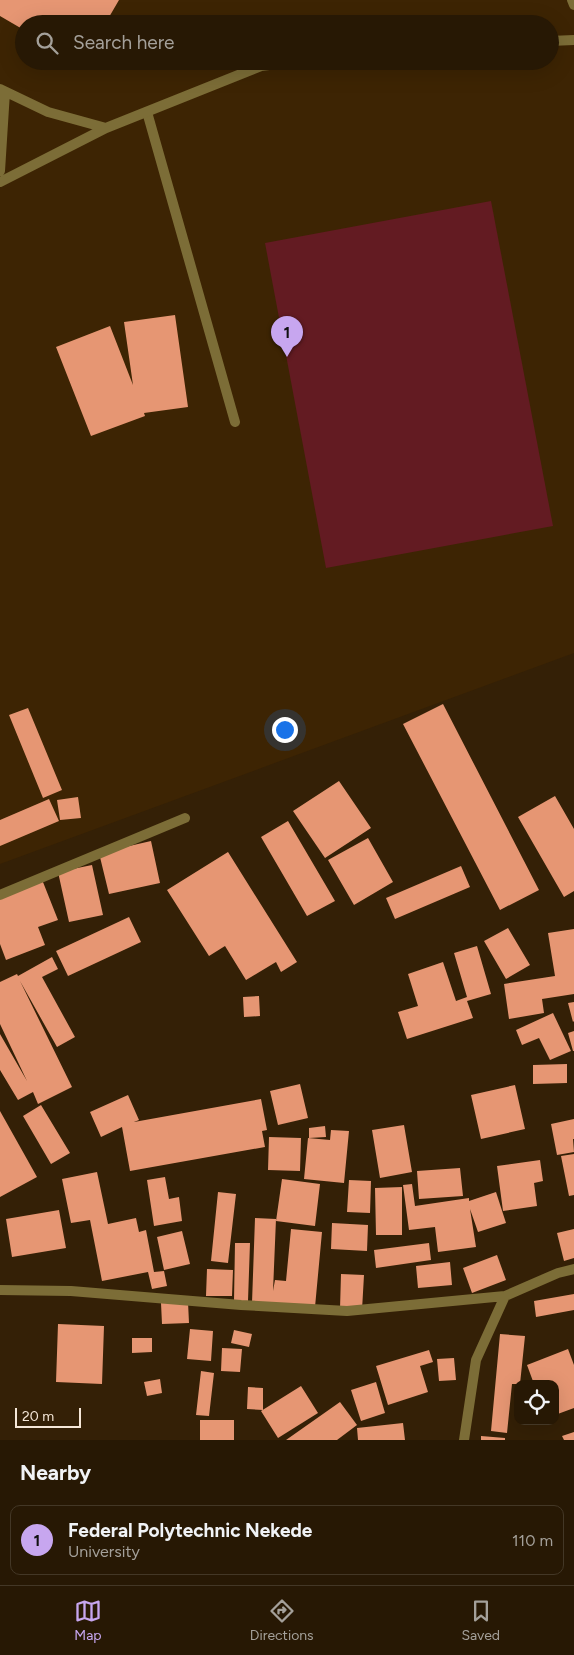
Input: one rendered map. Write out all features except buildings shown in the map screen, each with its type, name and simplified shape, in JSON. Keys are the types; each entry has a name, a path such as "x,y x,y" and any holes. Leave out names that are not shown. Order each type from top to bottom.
{"street":[{"path":"572,0 574,5"},
{"path":"559,41 574,40"},
{"path":"0,182 106,128 251,70"},
{"path":"0,171 2,91 48,112 106,128"},
{"path":"147,112 235,422"},
{"path":"0,894 185,818"},
{"path":"0,1290 71,1291 347,1312 505,1296 558,1272 574,1269"},
{"path":"464,1440 476,1360 505,1296"}],"shaded area":[{"path":"0,0 574,0 574,653 0,864"},
{"path":"491,201 553,526 326,568 265,243"}],"place":[{"name":"Federal Polytechnic Nekede","path":"287,357"}]}
